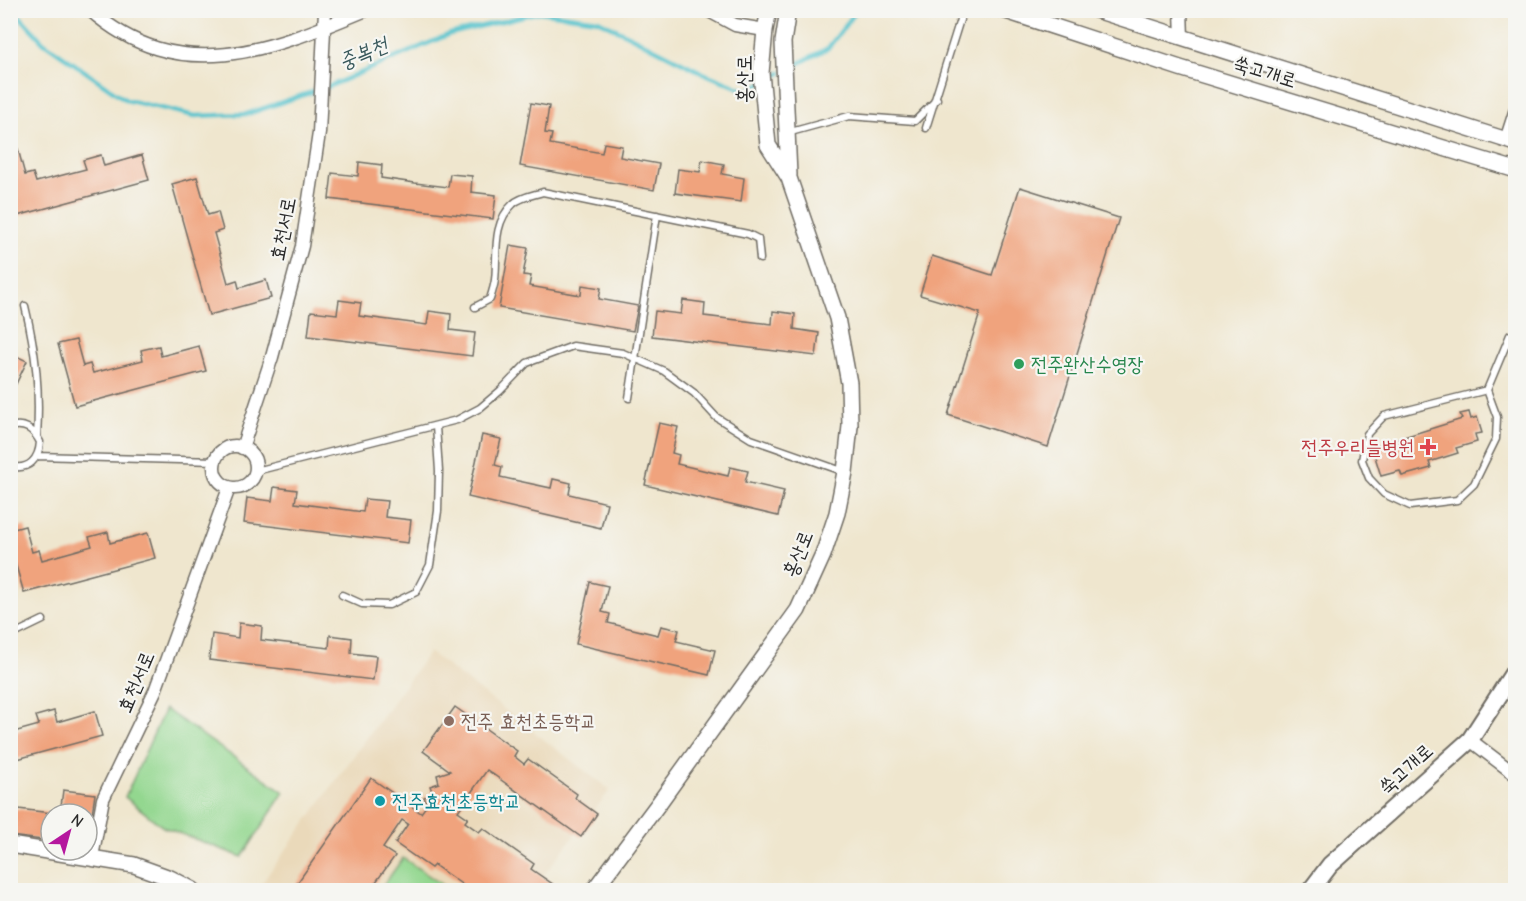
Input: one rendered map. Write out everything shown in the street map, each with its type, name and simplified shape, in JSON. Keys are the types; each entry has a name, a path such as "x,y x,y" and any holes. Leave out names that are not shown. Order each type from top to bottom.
{"main road":[{"name":"쑥고개로","path":"1311,891 1330,865 1470,740 1515,669"}],"street":[{"path":"90,10 105,24 133,40 164,51 199,57 232,54 280,44 366,10"},
{"name":"효천서로","path":"242,448 272,357 302,246 319,133 321,55 325,10"},
{"path":"707,10 735,26 765,30"},
{"name":"홍산로","path":"594,891 798,609 823,555 837,513 846,472 850,426 849,384 837,318 789,178 768,145 761,73 768,10"},
{"name":"홍산로","path":"788,10 783,42 789,178"},
{"name":"쑥고개로","path":"1003,10 1180,68 1515,170"},
{"name":"쑥고개로","path":"1096,10 1511,141"},
{"path":"1181,10 1182,38"},
{"path":"1511,141 1515,110"},
{"path":"236,446 242,448 253,457 256,471 249,483 237,488 229,488 218,480 214,467 215,461 223,450 236,446"},
{"name":"효천서로","path":"99,820 103,799 155,691 229,488"},
{"path":"1470,740 1514,772"},
{"path":"10,845 39,849"},
{"path":"99,858 134,865 170,878 193,891"}],"lane":[{"path":"926,128 937,99 963,10"},
{"path":"786,133 849,116 915,121 937,99"},
{"path":"475,307 490,299 495,282 496,241 503,219 513,204 528,196 543,192 748,234 758,239 760,259"},
{"path":"629,398 657,216"},
{"path":"25,306 33,340 39,399 37,437"},
{"path":"1487,390 1384,416 1367,434 1362,459 1370,478 1384,494 1410,506 1457,500 1474,484 1496,439 1497,417 1487,390 1510,335 1515,337"},
{"path":"256,471 457,420 480,408 527,363 573,346 623,353 664,371 694,393 716,417 751,439 846,472"},
{"path":"342,595 362,604 389,604 416,592 430,565 438,511 439,471 436,426"},
{"path":"10,427 26,427 40,442 37,456 27,466 10,466"},
{"path":"37,456 215,461"},
{"path":"10,636 43,620"}],"shaded area":[{"name":"전주 효천초등학교","path":"429,652 610,790 532,890 263,890 259,887"}],"green space":[{"path":"165,709 284,792 242,857 163,827 125,797"},
{"path":"403,858 450,890 380,890"}],"building":[{"path":"531,103 549,106 545,133 552,134 550,144 602,153 604,143 622,146 620,157 659,164 654,190 520,166"},
{"path":"18,149 25,175 33,173 36,182 86,169 83,160 101,155 104,166 142,155 149,180 17,216 10,190 10,151"},
{"path":"702,160 724,164 722,174 744,178 741,202 675,193 678,169 700,172"},
{"path":"359,162 382,165 381,178 415,183 448,187 450,174 472,176 471,192 496,195 493,219 329,199 332,173 358,176"},
{"path":"197,177 208,215 218,212 223,230 214,233 228,283 237,280 239,288 266,280 271,298 209,315 172,184"},
{"name":"전주완산수영장","path":"1020,187 1119,218 1048,447 948,415 980,313 920,295 932,256 992,275"},
{"path":"510,245 528,248 523,275 531,276 529,286 581,295 582,285 601,288 599,299 638,306 633,331 499,308"},
{"path":"339,300 361,303 359,316 427,325 429,311 451,314 450,330 475,333 472,356 308,336 311,311 337,314"},
{"path":"683,300 705,303 704,316 772,324 773,311 795,314 794,329 819,333 816,356 652,336 655,311 681,314"},
{"path":"76,340 83,366 90,364 93,373 143,360 141,350 159,346 161,356 199,346 206,371 75,406 58,344"},
{"path":"10,353 27,361 16,384 10,381"},
{"name":"전주우리들병원","path":"1469,412 1471,419 1477,417 1482,433 1475,434 1477,442 1456,448 1458,453 1429,462 1431,468 1402,476 1400,471 1381,476 1372,447 1462,419 1460,414"},
{"path":"659,423 678,427 672,453 679,455 677,464 728,476 730,467 748,471 745,482 784,491 778,516 645,485"},
{"path":"482,435 501,439 495,465 502,467 500,477 551,488 553,479 571,483 569,494 607,503 601,528 468,497"},
{"path":"274,487 297,490 295,503 363,512 365,499 387,501 385,517 411,520 408,543 244,523 247,498 272,501"},
{"path":"25,526 32,552 39,550 42,560 92,546 89,537 108,532 110,543 148,533 155,558 24,593 10,545 10,530"},
{"path":"590,582 608,586 602,612 610,614 608,623 658,635 661,626 679,630 676,641 715,650 709,675 576,644"},
{"path":"239,623 262,626 261,640 329,648 330,635 352,638 351,653 376,656 373,680 209,660 212,634 238,638"},
{"name":"전주효천초등학교","path":"455,707 517,751 514,756 524,764 528,759 577,794 575,798 597,814 581,837 487,770 458,811 468,818 465,822 479,832 483,828 534,864 531,869 554,885 550,890 470,890 434,865 431,868 395,843 408,824 402,820 383,848 395,856 370,890 293,889 371,778 421,813 427,805 424,797 433,794 430,786 439,783 437,775 450,771 423,751"},
{"path":"54,711 57,722 95,711 102,736 10,761 10,733 39,725 36,716"},
{"path":"63,790 95,794 94,802 62,802"},
{"path":"10,808 39,812 39,840 10,836"}],"waterway":[{"name":"중복천","path":"14,10 43,42 126,100 195,116 247,114 330,86 450,34 539,12 598,20 703,73 747,91 781,73"},
{"name":"중복천","path":"788,69 828,48 857,10"}],"place":[{"name":"전주완산수영장","path":"1019,364"},
{"name":"전주우리들병원","path":"1428,447"},
{"name":"전주 효천초등학교","path":"449,721"},
{"name":"전주효천초등학교","path":"380,801"}]}
